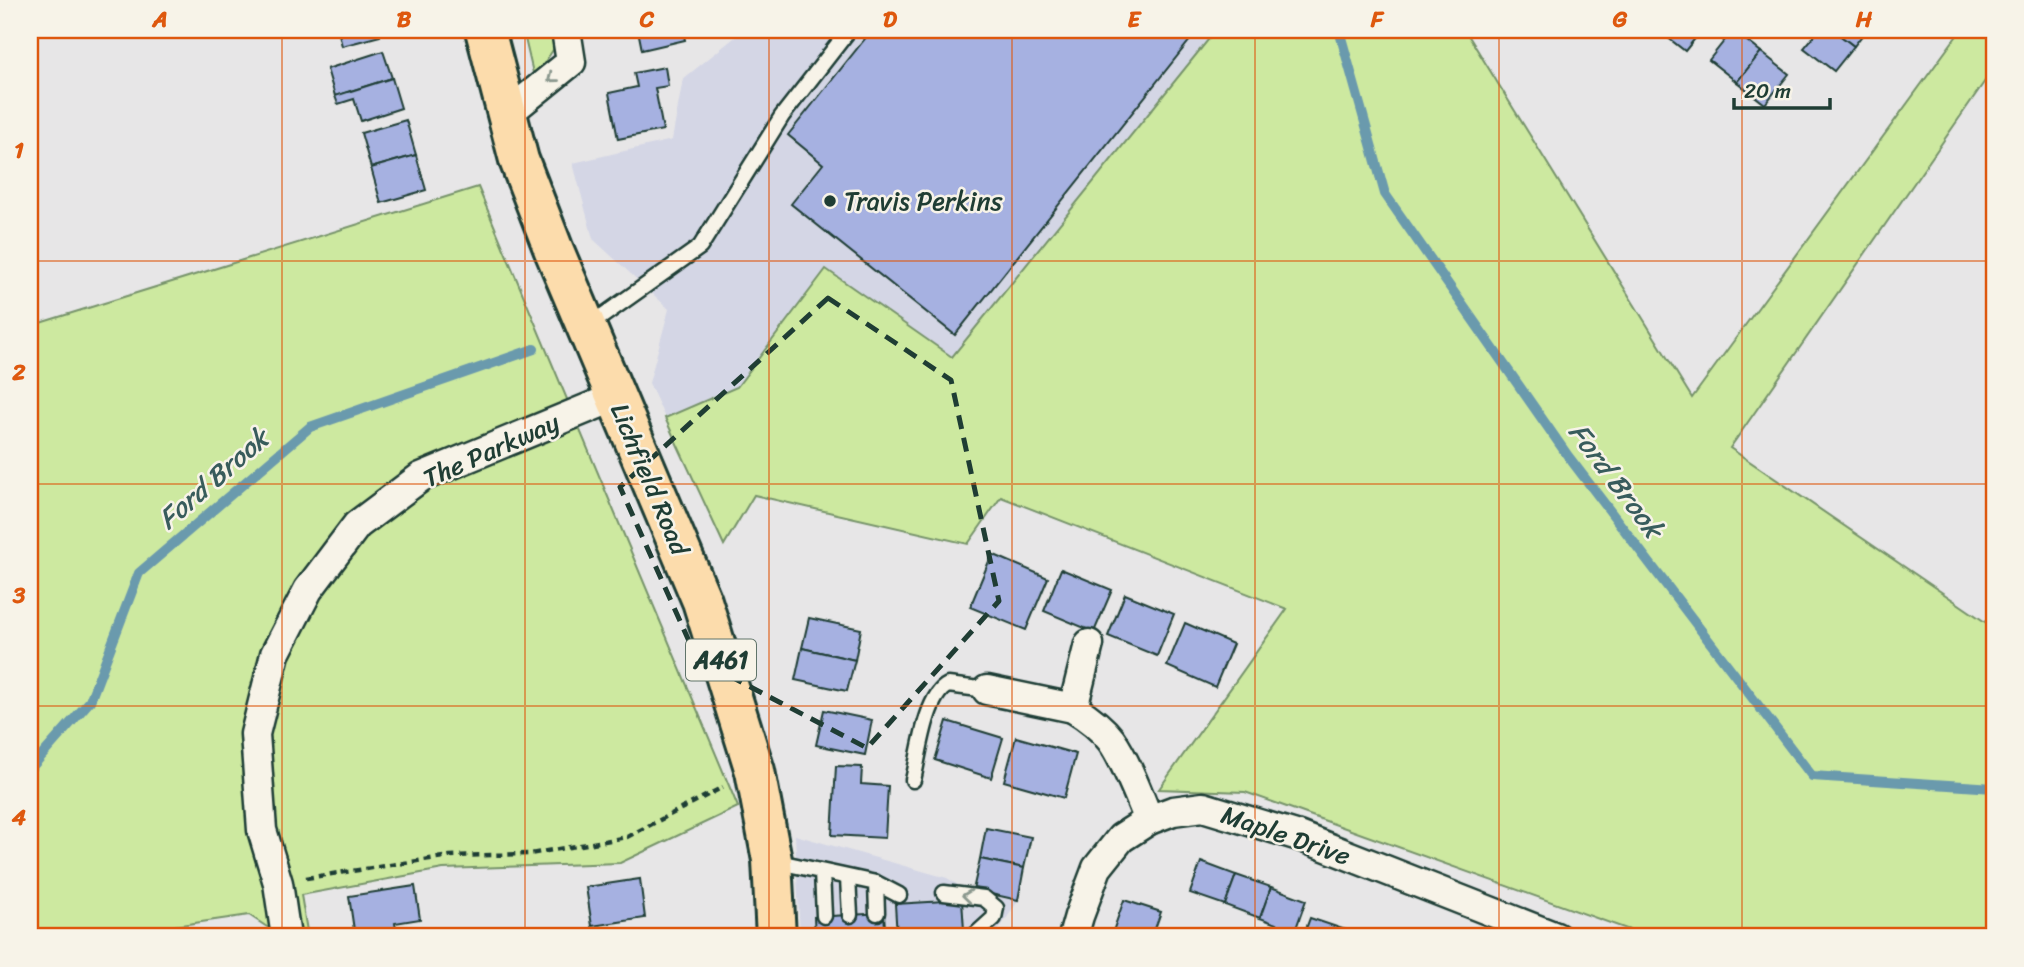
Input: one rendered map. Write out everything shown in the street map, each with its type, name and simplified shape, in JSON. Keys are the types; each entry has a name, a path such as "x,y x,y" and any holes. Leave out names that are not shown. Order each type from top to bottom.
{"highway":[{"name":"Lichfield Road","path":"485,30 519,160 553,248 702,601 755,771 772,860 776,937"}],"street":[{"path":"507,114 571,62 566,30"},
{"name":"The Parkway","path":"286,937 278,883 262,831 255,734 275,654 308,590 358,525 421,477 615,397"},
{"path":"1073,708 1089,644"},
{"path":"987,690 1073,708 1085,715 1110,740 1149,820"},
{"name":"Maple Drive","path":"1073,937 1097,869 1121,838 1149,820 1173,811 1203,807 1299,835 1556,937"}],"lane":[{"path":"586,327 700,247 782,116 849,30"},
{"path":"914,780 925,726 939,691 948,685 987,690"},
{"path":"772,860 876,883 899,895"},
{"path":"822,872 824,916"},
{"path":"848,878 850,915"},
{"path":"876,883 877,913"},
{"path":"944,894 984,898 996,908 994,918 973,937"}],"path":[{"path":"278,883 450,856 530,854 626,837 755,771"}],"highlighted area":[{"path":"828,298 951,380 999,601 867,748 697,659 620,487"}],"shaded area":[{"name":"Travis Perkins","path":"744,30 1216,30 952,357 826,269 737,387 665,418 649,383 669,309 593,239 573,163 672,140 683,79"},
{"path":"795,835 947,878 966,890 1018,901 994,937 800,937"}],"green space":[{"path":"523,30 556,30 553,50 536,75 533,73"},
{"path":"1216,30 1465,30 1692,398 1961,30 1994,30 1994,68 1730,448 1994,628 1994,937 1649,937 1245,792 1159,789 1287,609 1001,497 968,544 754,495 724,545 665,418 737,387 826,269 952,357"},
{"path":"478,187 738,807 620,863 443,869 301,895 308,937 270,937 270,929 249,915 126,933 123,937 30,937 30,326"}],"building":[{"path":"338,30 379,30 380,36 342,46"},
{"path":"638,30 683,30 685,40 642,50"},
{"path":"872,30 1198,30 955,335 791,204 823,164 788,135"},
{"path":"1658,30 1702,30 1685,51"},
{"path":"1733,30 1761,52 1737,82 1709,60"},
{"path":"1819,30 1833,30 1854,46 1834,71 1804,48"},
{"path":"1833,30 1866,30 1854,46"},
{"path":"383,51 392,78 335,96 327,69"},
{"path":"1761,52 1789,74 1765,104 1737,82"},
{"path":"665,67 668,86 655,88 663,130 618,139 609,93 637,87 634,73"},
{"path":"392,78 401,108 361,121 354,99 338,104 335,96"},
{"path":"406,120 416,155 371,168 361,133"},
{"path":"416,155 426,190 381,203 371,168"},
{"path":"992,554 1048,578 1026,630 970,607"},
{"path":"1061,569 1112,590 1094,632 1044,611"},
{"path":"1125,594 1174,614 1157,656 1108,636"},
{"path":"809,618 861,629 855,660 802,648"},
{"path":"1185,623 1233,644 1215,687 1167,666"},
{"path":"802,648 855,660 847,691 795,680"},
{"path":"824,710 872,720 865,755 816,745"},
{"path":"947,721 1003,738 991,778 935,760"},
{"path":"1016,737 1076,754 1064,798 1004,781"},
{"path":"836,766 862,767 861,784 888,786 885,838 832,835"},
{"path":"986,828 1031,837 1024,868 980,859"},
{"path":"980,859 1024,868 1018,900 973,890"},
{"path":"1201,862 1236,875 1225,905 1190,893"},
{"path":"1236,875 1271,887 1260,918 1225,905"},
{"path":"640,879 645,918 592,926 586,887"},
{"path":"415,886 420,919 395,923 397,935 355,937 349,896"},
{"path":"1271,887 1306,900 1295,931 1260,918"},
{"path":"962,900 964,930 944,932 945,937 897,937 895,904"},
{"path":"1124,900 1161,912 1152,937 1111,937"},
{"path":"884,913 885,928 896,928 897,937 815,937 814,917"},
{"path":"1310,918 1346,930 1343,937 1303,937"},
{"path":"1346,930 1364,937 1343,937"}],"waterway":[{"name":"Ford Brook","path":"1339,30 1385,194 1568,456 1812,776 1994,788"},
{"name":"Ford Brook","path":"30,769 90,701 139,573 310,427 534,349"}],"place":[{"name":"Travis Perkins","path":"830,201"}]}
